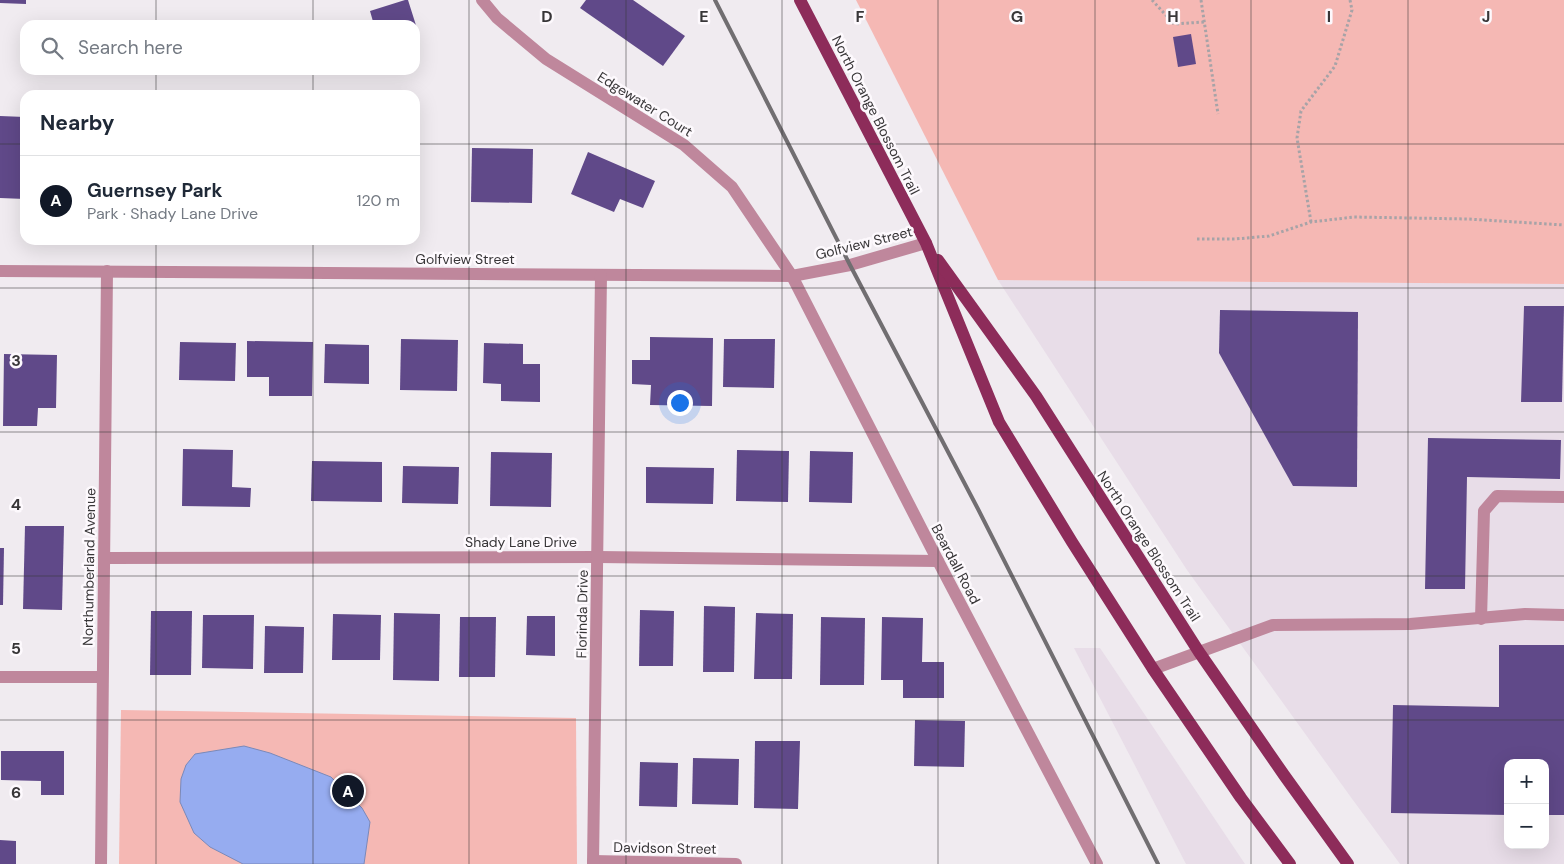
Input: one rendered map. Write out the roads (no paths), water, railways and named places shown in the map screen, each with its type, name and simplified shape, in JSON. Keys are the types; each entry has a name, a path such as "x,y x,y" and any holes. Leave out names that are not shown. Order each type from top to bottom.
{"main road":[{"name":"North Orange Blossom Trail","path":"800,0 926,243 999,422 1072,542 1153,669 1241,798 1290,864"},
{"name":"North Orange Blossom Trail","path":"926,243 1036,396 1199,652 1348,864"}],"street":[{"name":"Edgewater Court","path":"482,0 497,18 546,59 684,144 732,187 792,276"},
{"name":"Golfview Street","path":"0,271 792,276 850,265 926,243"},
{"name":"Northumberland Avenue","path":"102,864 102,677 107,271"},
{"name":"Florinda Drive","path":"594,863 601,275"},
{"name":"Beardall Road","path":"792,276 938,561 1097,864"},
{"path":"1481,619 1484,511 1496,496 1564,497"},
{"name":"Shady Lane Drive","path":"104,558 598,557 938,561"},
{"path":"1153,669 1273,625 1410,624 1525,614 1564,615"},
{"path":"0,677 102,677"},
{"name":"Davidson Street","path":"594,863 736,864"}],"water":[{"path":"244,746 270,753 331,777 362,808 370,822 364,864 243,864 210,847 194,833 180,802 181,779 186,765 195,754"}],"railway":[{"path":"715,0 850,265 978,509 1158,864"}],"place":[{"name":"Guernsey Park","path":"348,791"}]}
